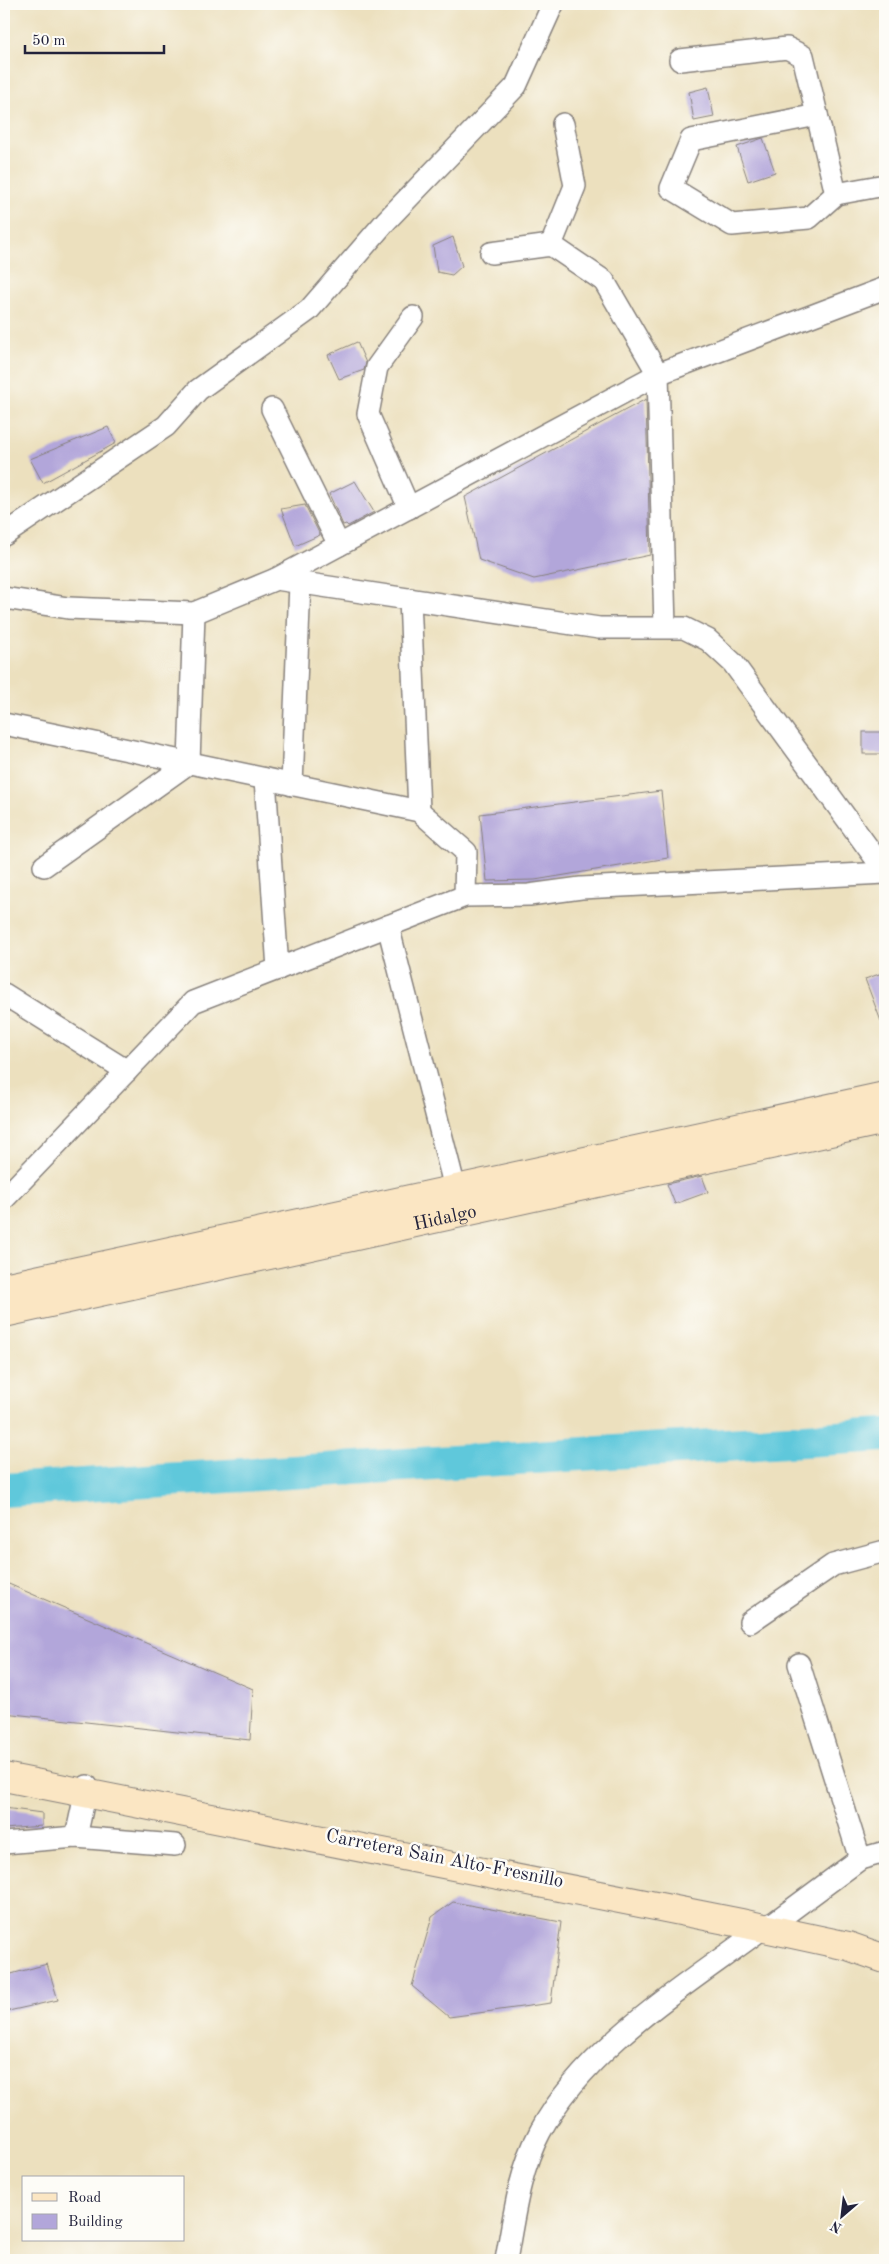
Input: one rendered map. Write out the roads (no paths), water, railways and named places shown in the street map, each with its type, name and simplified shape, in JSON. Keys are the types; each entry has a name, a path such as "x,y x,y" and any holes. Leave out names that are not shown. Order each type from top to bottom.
{"main road":[{"name":"Hidalgo","path":"4,1313 885,1096"},
{"name":"Hidalgo","path":"4,1287 885,1120"},
{"path":"4,1769 86,1789 769,1925 852,1937 885,1949"},
{"path":"4,1777 86,1789"},
{"path":"769,1925 848,1946 885,1960"}],"street":[{"path":"4,535 166,426 198,390 309,310 386,221 516,86 552,4"},
{"path":"680,60 787,48 802,56 836,194"},
{"path":"817,115 691,140 671,188 732,224 809,218 836,194 885,185"},
{"path":"551,244 575,186 563,124"},
{"path":"491,253 551,244 604,281 658,374 665,627"},
{"path":"4,598 68,608 194,613 276,579 658,374 885,288"},
{"path":"409,508 368,414 376,367 412,317"},
{"path":"272,409 339,545"},
{"path":"276,579 599,628 684,628 708,640 733,663 885,872"},
{"path":"292,785 300,583"},
{"path":"410,599 419,811"},
{"path":"189,763 194,613"},
{"path":"4,724 419,811 466,852 465,896"},
{"path":"44,866 189,763"},
{"path":"265,779 278,969"},
{"path":"4,1199 193,1002 465,896 529,895 581,888 885,872"},
{"path":"388,926 459,1201"},
{"path":"4,994 127,1071"},
{"path":"750,1622 833,1566 885,1551"},
{"path":"799,1664 860,1859"},
{"path":"76,1837 86,1789"},
{"path":"4,1843 76,1837 175,1845"},
{"path":"506,2260 519,2189 540,2132 569,2088 617,2037 860,1859 885,1852"},
{"path":"513,2221 520,2260"}],"waterway":[{"path":"4,1490 885,1435"}]}
